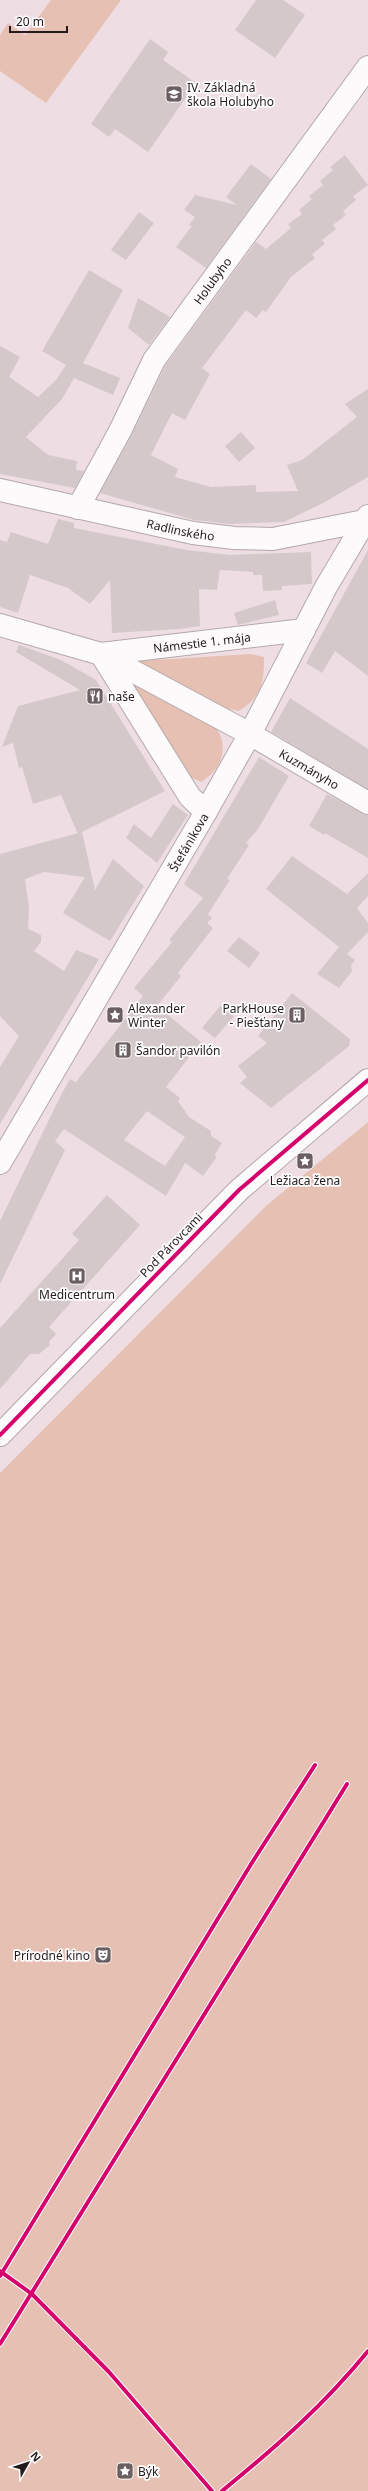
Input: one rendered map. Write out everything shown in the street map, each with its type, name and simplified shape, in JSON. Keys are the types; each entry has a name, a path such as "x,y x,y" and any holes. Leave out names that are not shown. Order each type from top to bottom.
{"street":[{"name":"Holubyho","path":"78,508 120,431 154,360 368,67"},
{"name":"Radlinského","path":"0,490 193,533 234,538 273,539 366,519"},
{"name":"Štefánikova","path":"0,1162 206,812 250,734 304,630 366,519"},
{"name":"Námestie 1. mája","path":"0,625 101,654 250,734"},
{"name":"Námestie 1. mája","path":"101,654 304,630"},
{"path":"101,654 190,797 206,812"},
{"name":"Kuzmányho","path":"250,734 368,803"},
{"name":"Pod Párovcami","path":"0,1435 239,1190 368,1080"}],"shaded area":[{"path":"51,0 121,0 46,103 0,71 0,35 8,23 25,35"},
{"path":"250,654 264,657 262,682 253,700 239,711 219,707 138,661"},
{"path":"128,678 216,728 220,736 223,751 218,765 208,777 201,782 188,776"},
{"path":"368,1122 368,2491 0,2491 0,1473 267,1205"}],"building":[{"path":"256,0 283,0 305,15 275,58 235,30"},
{"path":"150,39 168,52 163,60 196,83 148,152 115,129 109,137 91,124"},
{"path":"345,155 368,185 353,196 356,200 343,211 346,215 333,225 336,229 322,240 325,244 312,254 315,258 291,277 266,312 263,310 256,318 246,310 202,368 210,374 185,420 172,413 151,455 178,469 175,477 211,487 256,485 256,492 298,491 287,465 302,460 357,417 345,404 368,389 368,477 323,503 284,522 230,524 194,520 100,493 131,436 165,366 256,242 266,249 291,228 288,224 302,214 299,210 312,199 309,196 323,185 320,181 333,170 330,167"},
{"path":"251,164 271,179 206,268 176,247 192,226 189,225 195,217 184,210 195,195 237,205 226,197"},
{"path":"139,212 154,223 126,260 111,250"},
{"path":"89,270 123,290 83,363 120,378 113,395 74,378 62,399 26,437 48,455 77,461 76,470 84,471 75,488 0,474 0,346 20,357 9,377 38,397 56,380 66,365 42,351"},
{"path":"138,298 170,317 149,345 128,328"},
{"path":"241,432 255,448 239,462 225,446"},
{"path":"58,519 74,523 74,528 187,550 230,555 311,552 312,584 282,586 282,590 263,591 262,575 253,575 253,572 220,570 217,590 199,589 200,626 180,629 112,633 110,580 90,604 68,588 30,575 18,613 0,607 0,540 7,542 11,532 48,544"},
{"path":"368,550 368,676 335,651 322,673 306,663"},
{"path":"275,600 279,615 238,625 234,613"},
{"path":"19,645 61,660 96,680 165,791 78,834 61,795 33,804 22,767 19,768 13,743 2,747 18,706 80,690 16,652"},
{"path":"290,698 368,749 368,789 271,732"},
{"path":"259,757 289,776 258,829 246,843 249,845 227,879 230,880 208,914 212,918 207,923 213,928 178,973 181,976 157,1006 201,1042 166,1087 180,1098 178,1101 189,1117 211,1131 211,1136 222,1143 215,1154 216,1158 203,1176 185,1163 166,1196 64,1129 55,1141 65,1150 0,1284 0,1221 70,1079 76,1082 143,996 134,988 172,942 169,940 203,898 184,884","holes":["147,1111 185,1137 165,1166 124,1140"]},
{"path":"327,794 368,815 368,858 325,833 324,835 309,826"},
{"path":"173,804 188,815 157,863 126,838 134,824 151,838"},
{"path":"82,832 95,890 113,859 144,886 110,941 63,913 85,877 44,872 25,879 29,908 28,929 41,935 41,942 34,951 64,971 76,950 99,959 0,1124 0,1067 19,1036 0,1016 0,854"},
{"path":"292,856 347,894 368,873 368,896 357,908 368,923 368,932 347,954 355,960 351,965 352,971 339,988 317,974 339,947 266,889"},
{"path":"239,937 260,953 249,968 227,951"},
{"name":"ParkHouse - Piešťany","path":"292,993 350,1039 349,1046 271,1108 240,1083 247,1077 238,1066 267,1043 258,1036"},
{"path":"220,1006 234,1016 215,1038 202,1028"},
{"path":"107,1195 140,1225 49,1327 56,1334 49,1342 50,1345 39,1354 30,1354 0,1389 0,1328 79,1240 72,1234"}],"cycle path":[{"path":"0,1435 239,1190 368,1080"},
{"path":"0,2276 253,1861 315,1765"},
{"path":"0,2344 347,1784"},
{"path":"0,2271 32,2294 109,2372 212,2491"},
{"path":"222,2491 299,2425 351,2371 368,2351"}],"place":[{"name":"IV. Základná škola Holubyho","path":"174,94"},
{"name":"naše","path":"95,696"},
{"name":"Alexander Winter","path":"115,1015"},
{"name":"ParkHouse - Piešťany","path":"297,1015"},
{"name":"Šandor pavilón","path":"123,1050"},
{"name":"Ležiaca žena","path":"305,1161"},
{"name":"Medicentrum","path":"77,1276"},
{"name":"Prírodné kino","path":"103,1955"},
{"name":"Býk","path":"125,2471"}]}
